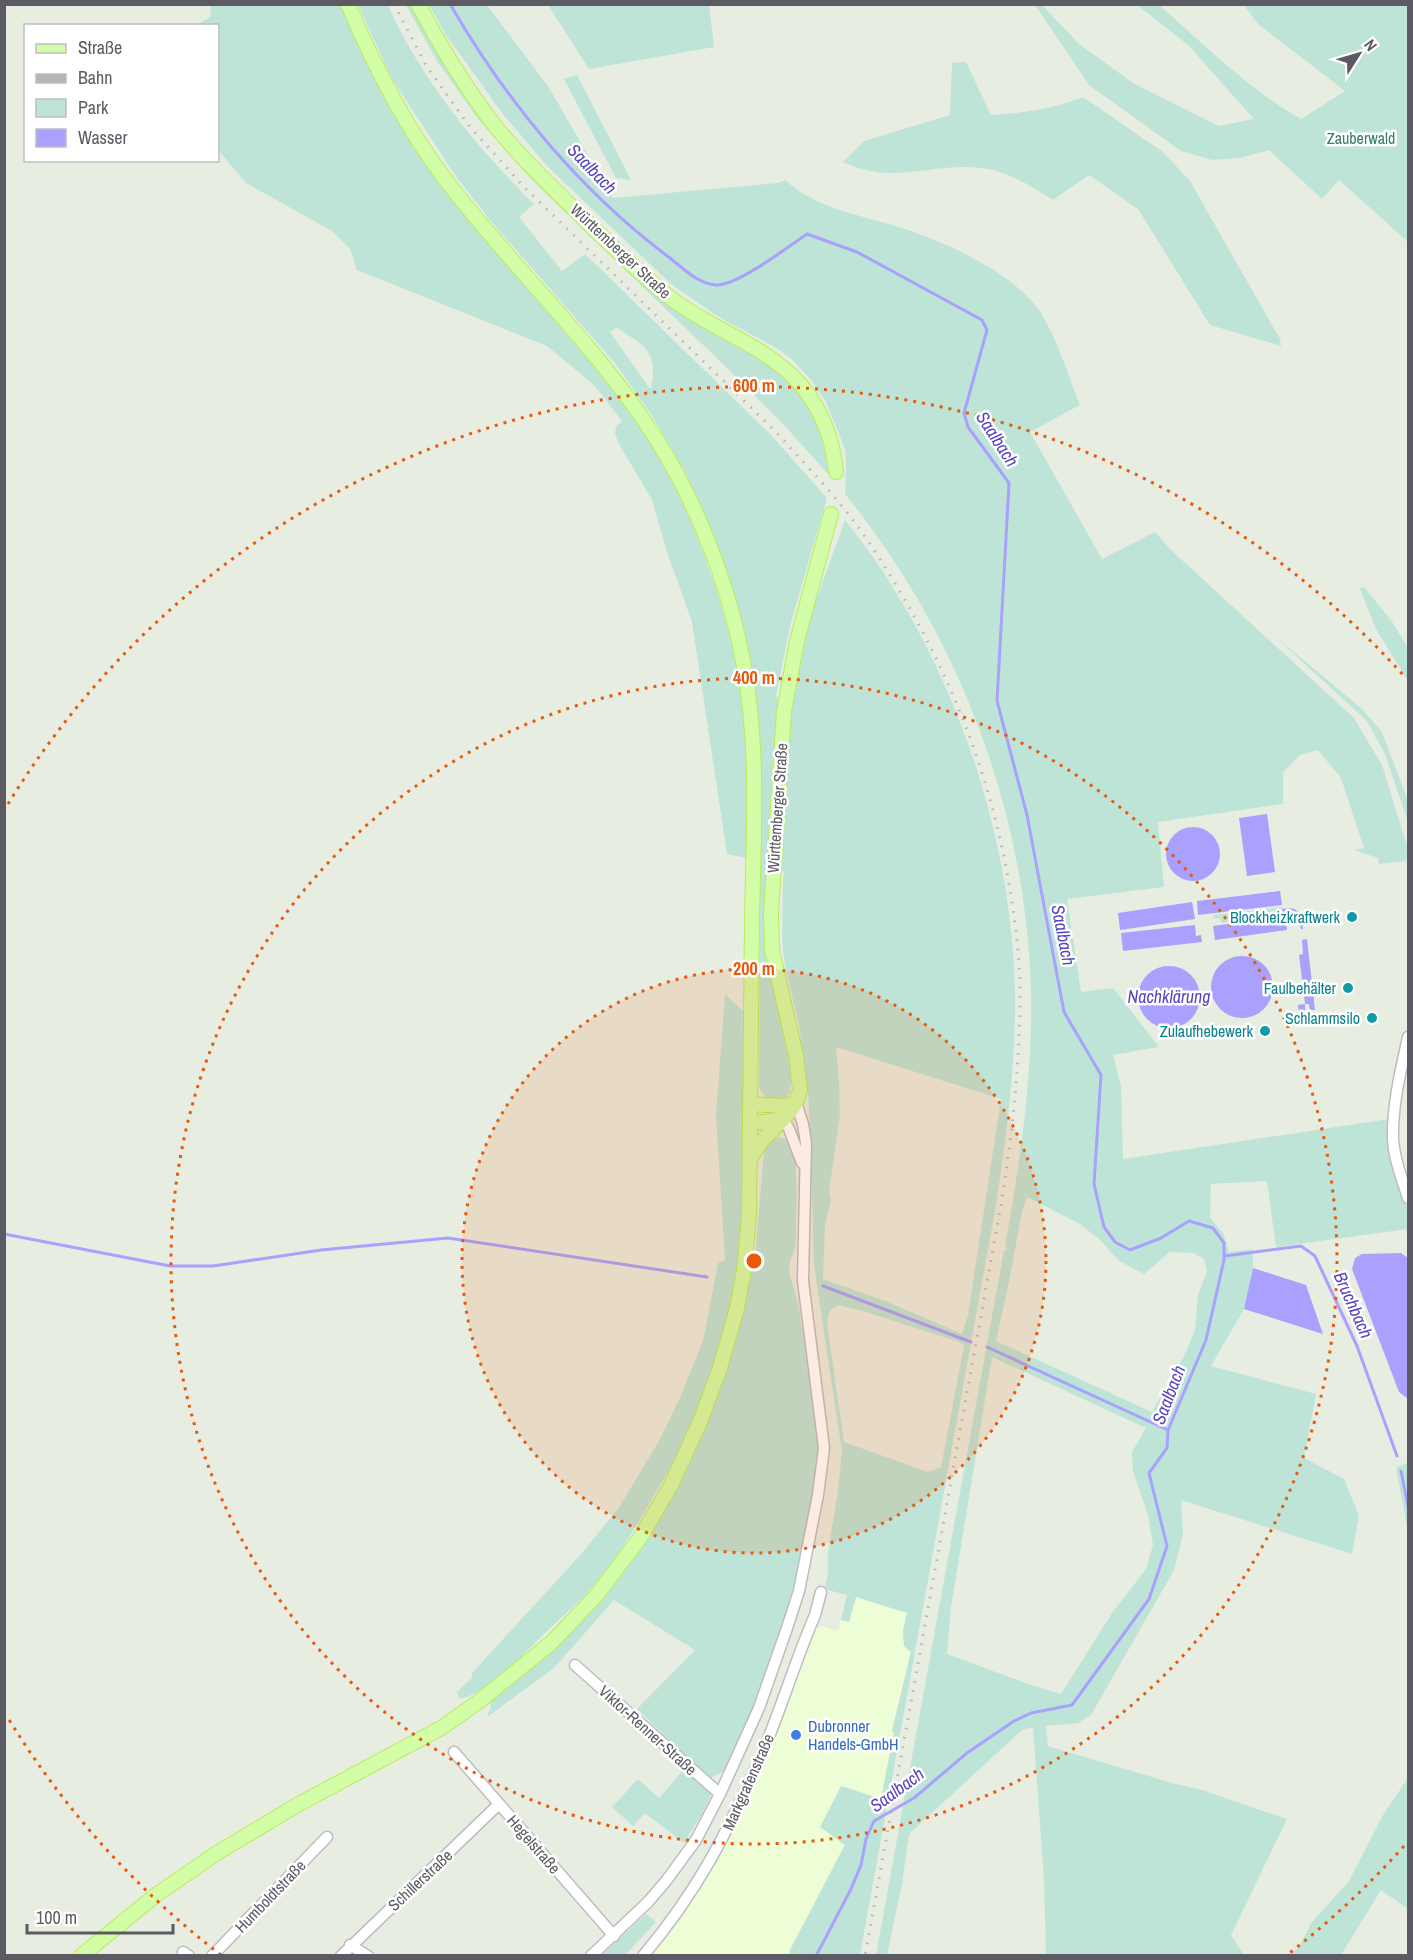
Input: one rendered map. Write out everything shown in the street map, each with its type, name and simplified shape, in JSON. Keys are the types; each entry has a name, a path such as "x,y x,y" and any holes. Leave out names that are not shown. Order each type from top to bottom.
{"main road":[{"path":"81,1956 156,1895 217,1853 299,1804 443,1727 482,1699 551,1643 596,1596 640,1538 670,1485 699,1424 719,1371 737,1308 744,1270 749,1216 751,1122 754,787 752,732 746,678 734,619 700,524 675,472 643,419 607,369 445,179 384,84 348,4"},
{"name":"Württemberger Straße","path":"418,4 446,56 486,114 538,173 627,260 673,300 712,326 758,349 782,365 801,386 816,405 826,427 834,451 836,472"},
{"name":"Württemberger Straße","path":"795,1103 801,1083 772,950 771,914 783,711 797,641 831,514"},
{"path":"751,1104 784,1106 795,1103"},
{"path":"750,1159 761,1142 795,1103"},
{"path":"751,1122 776,1122 783,1119"}],"street":[{"path":"1408,1037 1399,1084 1394,1140 1399,1171 1408,1198"},
{"name":"Markgrafenstraße","path":"591,1956 648,1902 696,1840 720,1794 759,1708 799,1591 818,1495 824,1448 803,1281 806,1143 801,1116 795,1103"},
{"path":"783,1119 799,1152 805,1172"},
{"name":"Markgrafenstraße","path":"643,1956 696,1886 729,1827 766,1744 815,1615 821,1592"},
{"name":"Viktor-Renner-Straße","path":"575,1665 720,1794"},
{"name":"Hegelstraße","path":"454,1752 614,1936"},
{"name":"Schillerstraße","path":"341,1956 499,1804"},
{"name":"Humboldtstraße","path":"212,1956 327,1837"},
{"path":"350,1945 368,1956"}],"shaded area":[{"path":"856,1597 907,1613 903,1631 904,1646 911,1652 892,1730 894,1732 881,1799 842,1786 845,1844 789,1955 651,1956 683,1916 721,1855 767,1757 815,1629 822,1626 838,1631 841,1620 849,1622"}],"green space":[{"path":"211,5 341,5 388,102 412,143 463,214 605,379 668,468 715,585 736,657 747,736 747,858 727,854 692,622 667,552 652,500 619,444 615,433 616,426 622,421 595,386 547,346 357,270 350,249 332,231 246,183 219,151 219,24 198,24 210,17"},
{"path":"358,5 388,5 416,59 452,111 492,160 534,204 519,217 562,271 585,254 771,435 827,498 790,626 776,696 778,698 767,855 765,936 791,1075 790,1093 784,1100 768,1098 763,1095 759,1087 761,770 755,688 743,632 687,475 651,414 614,362 490,220 455,175 392,79","holes":["617,327 641,344 649,354 653,370 650,389 610,332"]},
{"path":"406,5 411,5 441,59 482,117 687,316 714,334 768,363 792,384 808,407 820,433 828,474 783,424 728,369 533,181 479,120 437,61"},
{"path":"429,5 487,5 550,89 598,173 596,175 613,198 779,183 785,180 819,202 926,236 992,269 1012,283 1041,313 1058,347 1080,405 1030,432 1102,559 1155,532 1170,549 1354,718 1382,765 1408,849 1408,858 1405,861 1379,864 1378,858 1354,850 1364,848 1341,778 1318,750 1300,755 1283,772 1283,804 1158,822 1164,887 1067,899 1081,992 1113,988 1159,1047 1113,1055 1121,1086 1123,1159 1389,1119 1402,1195 1408,1210 1408,1229 1276,1247 1267,1181 1211,1184 1210,1218 1223,1233 1229,1252 1253,1249 1253,1268 1244,1309 1211,1366 1316,1394 1304,1458 1344,1479 1359,1516 1352,1554 1181,1500 1183,1534 1174,1570 1091,1715 1078,1723 1046,1726 1048,1746 1202,1790 1287,1819 1231,1935 1244,1955 1046,1955 1044,1879 1033,1727 1022,1730 909,1834 902,1884 887,1955 876,1955 1004,1250 1007,1247 1005,1246 1016,1183 1028,1087 1031,990 1026,923 1016,857 1000,791 978,727 952,665 921,605 885,548 845,494 845,449 825,400 793,360 775,347 722,319 672,285 547,166 502,113 446,35","holes":["1027,1197 1080,1224 1100,1240 1119,1261 1144,1274 1170,1252 1193,1253 1204,1259 1207,1271 1198,1295 1195,1330 1185,1354 1152,1412 996,1341","992,1357 1146,1428 1132,1452 1133,1471 1148,1515 1153,1545 1146,1569 1112,1613 1061,1694 947,1654 951,1607"]},
{"path":"548,5 709,5 714,47 589,69"},
{"name":"Zauberwald","path":"1035,5 1042,5 1079,44 1133,83 1219,126 1254,119 1188,45 1137,5 1159,5 1245,80 1301,119 1345,91 1258,24 1244,5 1408,5 1408,242 1339,180 1322,199 1269,150 1240,158 1212,160 1181,151 1089,85"},
{"path":"966,62 991,115 1038,110 1083,97 1163,152 1190,181 1280,339 1281,346 1210,325 1138,209 1089,175 1053,200 1001,172 981,168 945,168 896,173 862,169 843,162 864,141 950,115 952,63"},
{"path":"577,75 631,180 616,178 564,79"},
{"path":"845,520 882,570 915,624 968,742 987,804 1002,867 1011,930 1015,992 1010,1098 996,1205 860,1955 789,1955 845,1845 820,1827 841,1786 881,1799 894,1732 892,1731 911,1652 904,1646 903,1631 907,1613 856,1597 849,1622 841,1620 847,1595 828,1590 825,1586 842,1452 814,1265 808,1090 799,1026 785,965 782,940 784,871 779,872 785,765 801,642","holes":["836,1047 1001,1099 968,1315 962,1334 883,1300 823,1279 825,1225 831,1200 829,1192 840,1115","838,1305 866,1312 964,1345 941,1467 928,1472 844,1442 827,1324 830,1310"]},
{"path":"1364,587 1391,620 1408,648 1408,681 1376,629 1360,589"},
{"path":"1271,633 1362,709 1382,732 1408,801 1408,822 1385,754 1367,721"},
{"path":"1282,907 1283,915 1221,923 1220,918 1214,919 1213,915"},
{"path":"725,994 743,1011 742,1225 732,1295 716,1363 708,1385 695,1419 672,1465 614,1560 582,1599 502,1674 479,1691 468,1697 459,1698 457,1692 472,1678 472,1673 583,1552 620,1506 660,1439 703,1341 718,1263 725,1260 716,1115"},
{"path":"776,1137 788,1141 795,1161 796,1237 789,1272 798,1303 807,1360 817,1431 817,1464 794,1590 773,1656 727,1768 710,1778 637,1709 695,1650 614,1600 554,1668 487,1717 490,1702 551,1651 605,1594 722,1382 736,1339 755,1256 764,1152 767,1144"},
{"path":"1408,1463 1408,1531 1397,1467"},
{"path":"685,1768 712,1792 684,1843 645,1813 633,1826 612,1807 638,1779 659,1798"},
{"path":"1408,1778 1408,1890 1406,1900 1408,1909 1381,1890 1341,1955 1290,1955 1299,1947 1311,1923 1349,1881 1383,1815"},
{"path":"646,1914 656,1922 625,1955 602,1955"}],"water":[{"path":"1267,814 1275,872 1247,876 1239,818"},
{"path":"1188,827 1198,827 1208,831 1216,839 1220,854 1216,869 1208,877 1198,881 1188,881 1178,877 1170,869 1166,859 1166,849 1170,839 1178,831"},
{"path":"1280,891 1282,905 1198,915 1197,901"},
{"path":"1192,902 1195,919 1120,930 1118,913"},
{"path":"1290,908 1299,913 1303,929 1301,929 1297,913 1292,910 1285,911 1287,930 1215,940 1213,926 1283,916 1282,909"},
{"path":"1195,925 1196,936 1201,935 1202,942 1123,951 1121,933"},
{"path":"1307,939 1315,1010 1310,1010 1309,1004 1305,1004 1299,955 1303,954 1302,940"},
{"name":"Nachklärung","path":"1236,956 1248,956 1264,965 1271,975 1273,987 1271,999 1264,1009 1248,1018 1236,1018 1225,1013 1216,1004 1211,993 1211,981 1216,970 1225,961"},
{"name":"Nachklärung","path":"1163,966 1175,966 1191,975 1198,985 1200,997 1198,1009 1191,1019 1175,1028 1163,1028 1152,1023 1143,1014 1138,1003 1138,991 1143,980 1152,971"},
{"path":"1305,1004 1305,1012 1299,1013 1298,1005"},
{"path":"1401,1253 1408,1258 1408,1399 1399,1392 1352,1269 1355,1258 1362,1254"},
{"path":"1253,1268 1306,1285 1323,1334 1244,1309"}],"waterway":[{"name":"Saalbach","path":"450,4 495,75 547,142 606,204 637,232 697,279 709,284 725,284 749,273 807,234 857,252 982,320 987,330 964,413 968,427 1009,483 997,701 1027,815 1064,1012 1101,1075 1094,1184 1104,1227 1115,1242 1130,1250 1161,1238 1189,1221 1213,1228 1224,1243 1224,1260 1206,1340 1168,1430 1167,1448 1149,1473 1167,1546 1149,1599 1072,1705 1031,1713 1014,1721 967,1753 914,1798 874,1821 866,1839 861,1865 851,1889 816,1956"},
{"path":"4,1234 170,1266 213,1266 321,1250 448,1238 707,1277"},
{"name":"Bruchbach","path":"1225,1256 1301,1246 1315,1256 1357,1346 1397,1456"},
{"path":"823,1286 971,1342"},
{"path":"987,1347 1168,1430"},
{"name":"Bruchbach","path":"1401,1471 1408,1506"}],"railway":[{"path":"394,4 427,67 470,127 525,188 775,431 830,492 861,531 913,614 955,700 987,790 999,836 1013,911 1020,979 1019,1047 1012,1126 1001,1205 865,1956"}],"place":[{"name":"Blockheizkraftwerk","path":"1352,917"},
{"name":"Faulbehälter","path":"1348,988"},
{"name":"Schlammsilo","path":"1372,1018"},
{"name":"Zulaufhebewerk","path":"1265,1031"},
{"name":"Dubronner Handels-GmbH","path":"796,1735"}]}
